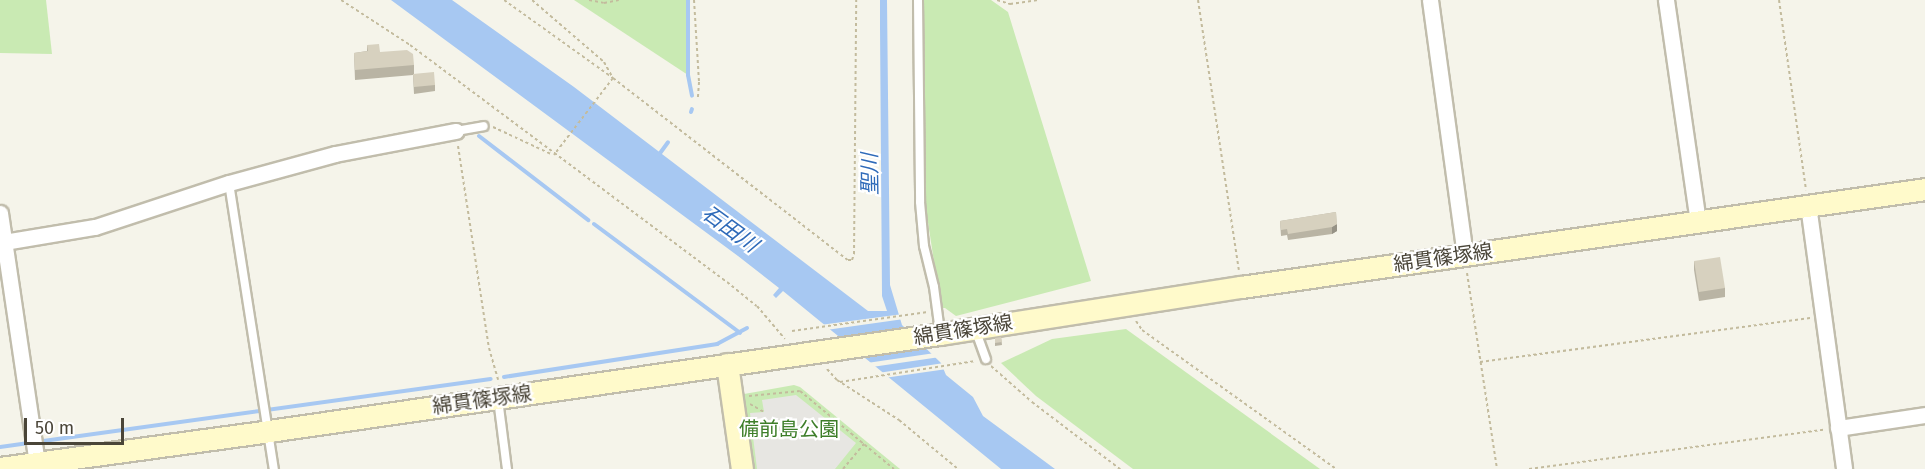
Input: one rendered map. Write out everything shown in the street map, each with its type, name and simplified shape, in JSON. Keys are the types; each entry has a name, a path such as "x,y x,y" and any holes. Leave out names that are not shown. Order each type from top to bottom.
{"main road":[{"name":"綿貫篠塚線","path":"0,468 37,466 727,364 822,357 936,334 1241,287 1925,189"},
{"path":"727,364 742,469"}],"street":[{"path":"1430,0 1465,254"},
{"path":"1666,0 1698,222"},
{"path":"4,242 95,226 229,183 335,154 456,131"},
{"path":"1808,206 1844,469"},
{"path":"0,213 37,466"},
{"path":"1838,428 1925,415"}],"lane":[{"path":"918,0 920,202 924,246 934,287 936,334"},
{"path":"456,131 484,126"},
{"path":"229,183 274,469"},
{"path":"975,328 982,360"},
{"path":"498,398 507,469"}],"path":[{"path":"341,0 410,45 554,155 589,178 749,300 783,335"},
{"path":"504,0 613,78 841,256 852,260 854,254 856,0"},
{"path":"532,0 604,62 613,78"},
{"path":"588,0 604,3 619,0"},
{"path":"694,0 698,97"},
{"path":"997,0 1010,4 1040,0"},
{"path":"1198,0 1241,287"},
{"path":"1779,0 1808,206"},
{"path":"554,155 613,78"},
{"path":"484,126 495,127 540,151 554,155"},
{"path":"456,131 489,348 497,374"},
{"path":"1468,276 1497,469"},
{"path":"1131,304 1133,318 1142,330 1336,469"},
{"path":"792,331 928,312"},
{"path":"1480,362 1823,316"},
{"path":"822,357 840,382 898,420 958,469"},
{"path":"840,382 982,360 1032,402 1120,469"},
{"path":"764,412 749,403 748,396 797,389 894,469"},
{"path":"1529,469 1838,428"},
{"path":"843,469 864,444"}],"green space":[{"path":"0,0 46,0 52,54 0,53"},
{"path":"574,0 688,0 688,75"},
{"path":"922,0 991,0 1008,12 1091,281 956,316 945,308 941,308 926,209"},
{"path":"1126,329 1320,469 1133,469 1036,396 1001,363 1052,339"},
{"name":"備前島公園","path":"794,385 800,387 900,469 754,469 744,394"}],"shaded area":[{"name":"備前島公園","path":"796,395 856,443 835,469 757,469 750,413 764,412 762,400"}],"water":[{"name":"石田川","path":"391,0 452,0 574,87 868,311 887,311 882,296 880,0 887,0 890,285 902,325 941,363 946,375 973,397 983,416 1055,469 1001,469 783,291 776,298 773,295 779,288 738,256"}],"pier":[{"path":"903,314 904,319 826,330 820,325"},
{"path":"935,353 940,357 872,367 867,363"},
{"path":"944,363 947,369 884,378 878,373"}],"building":[{"path":"379,44 380,52 407,50 413,54 414,65 355,70 354,53 368,51 367,45"},
{"path":"434,72 435,85 414,87 413,74"},
{"path":"1336,212 1337,224 1332,227 1288,234 1287,229 1281,230 1280,221"},
{"path":"1720,257 1725,288 1699,292 1694,261"},
{"path":"1001,337 1002,342 995,343 995,338"}],"waterway":[{"path":"688,0 688,75 692,96"},
{"path":"479,136 588,220"},
{"path":"658,156 668,142"},
{"path":"594,224 740,333"},
{"path":"504,377 717,344 747,328"},
{"path":"36,442 491,379"},
{"path":"0,447 29,443"}],"water label":[{"name":"聖川","path":"870,174"}]}
